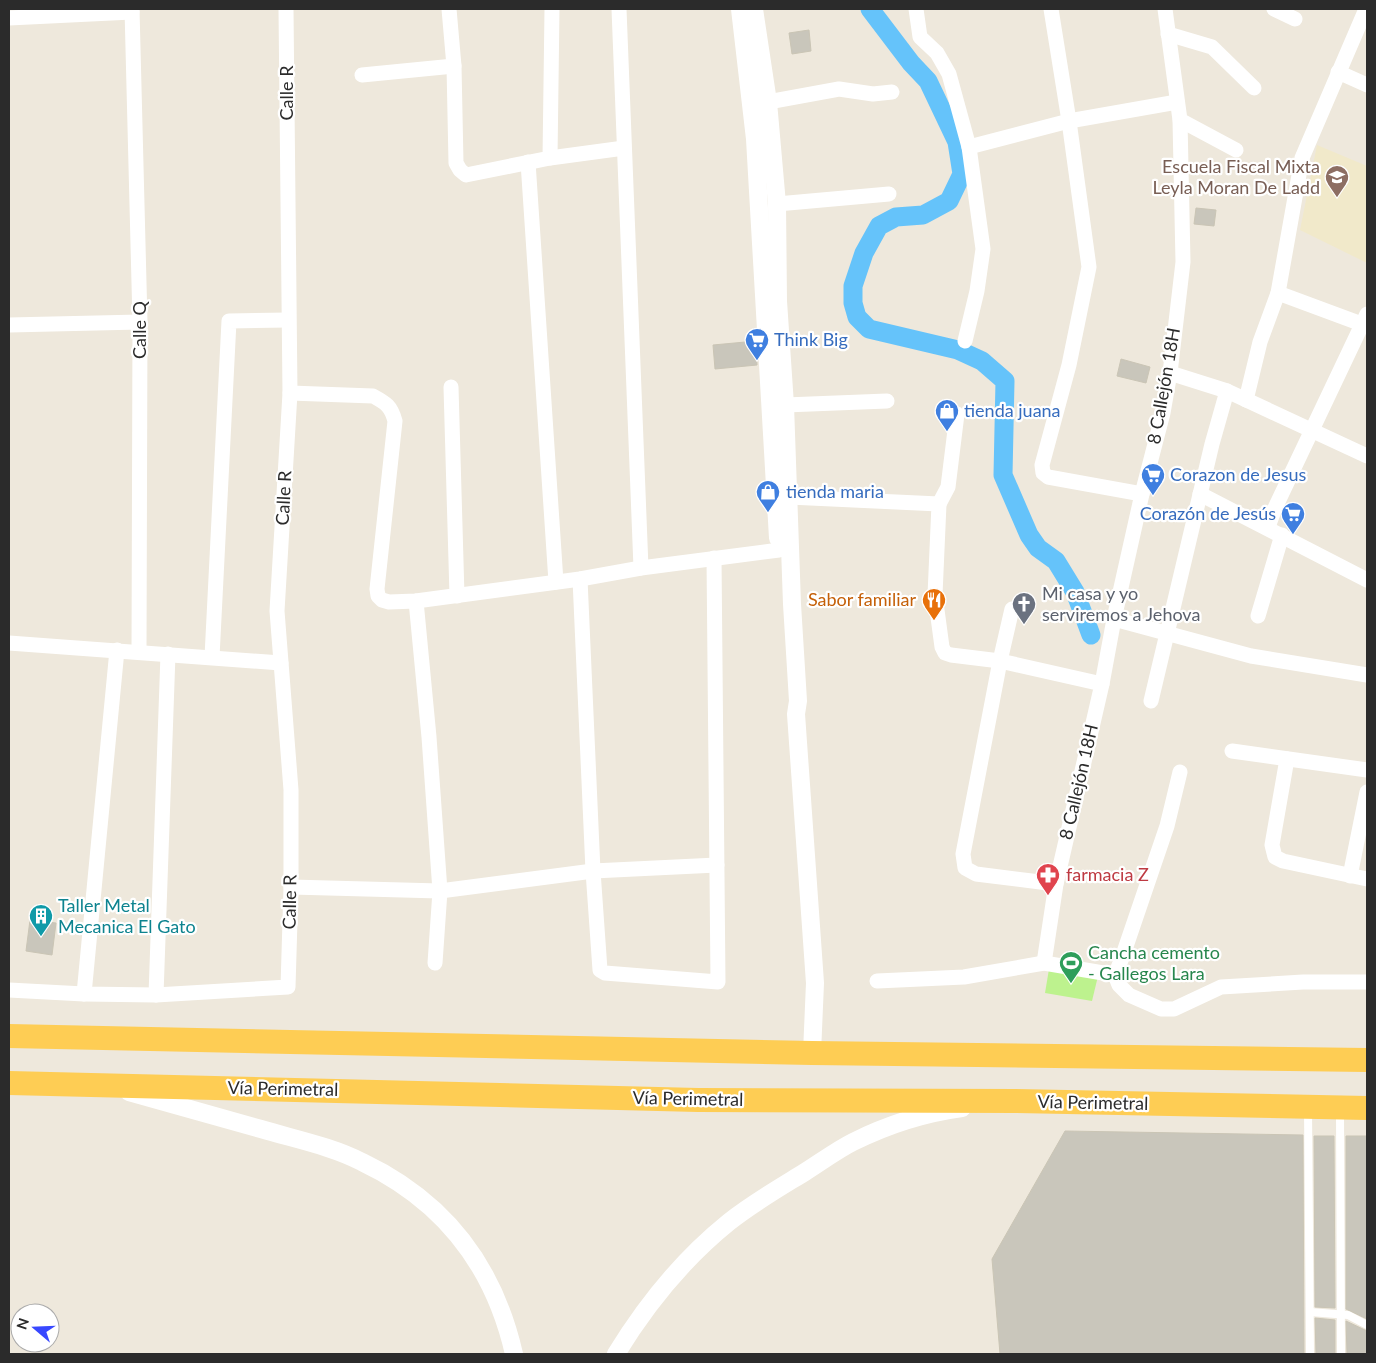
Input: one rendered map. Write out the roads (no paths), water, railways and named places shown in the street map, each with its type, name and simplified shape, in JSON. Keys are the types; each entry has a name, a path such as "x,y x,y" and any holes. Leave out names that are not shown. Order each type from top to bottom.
{"highway":[{"path":"9,1036 812,1053 1367,1060"},
{"name":"Vía Perimetral","path":"9,1083 698,1100 1016,1101 1367,1108"}],"street":[{"name":"Calle R","path":"156,994 288,987 291,790 277,611 290,393 286,9"},
{"path":"449,9 454,66 456,163 466,175 550,158 624,148"},
{"path":"550,158 552,9"},
{"path":"619,9 641,568"},
{"path":"740,9 771,301 785,405 792,604 798,701 796,714 815,983 812,1053"},
{"path":"754,9 768,102 777,204 771,301 779,550 788,700 796,714"},
{"path":"916,9 920,37 937,52 949,74 969,147 983,249 978,291 965,341"},
{"path":"1051,9 1089,267 1068,365 1042,465 1042,473 1048,477 1142,494"},
{"name":"8 Callejón 18H","path":"1044,963 1056,884 1102,684 1114,619 1142,494 1163,413 1170,374 1183,262 1180,120 1176,102 1165,9"},
{"path":"1274,9 1295,19"},
{"path":"1246,400 1260,342 1278,293 1302,158 1366,9"},
{"path":"9,18 132,10"},
{"name":"Calle Q","path":"132,10 140,322 139,652"},
{"path":"1168,34 1212,47 1254,88"},
{"path":"362,75 454,66"},
{"path":"1338,72 1367,84"},
{"path":"768,102 838,89 873,94 892,92"},
{"path":"969,147 1069,121 1176,102"},
{"path":"1180,120 1236,150"},
{"path":"528,162 556,582"},
{"path":"777,204 889,194"},
{"path":"1268,527 1275,508 1366,321 1278,293"},
{"path":"212,657 230,321 288,320"},
{"path":"9,325 140,322"},
{"path":"1170,374 1227,391 1367,456"},
{"path":"451,388 456,596"},
{"path":"1151,701 1212,444 1227,391"},
{"path":"290,393 373,396 392,409 395,420 377,589 378,596 382,600 389,602 416,601 456,596 580,579 641,568 779,550"},
{"path":"785,405 887,401"},
{"path":"957,414 948,486 939,504 935,595 942,648 950,655 1000,661 1102,684"},
{"path":"1200,494 1268,527 1367,580"},
{"path":"789,497 939,504"},
{"path":"1258,616 1282,535"},
{"path":"580,579 592,871 600,970 613,973 718,982 714,558"},
{"path":"416,601 429,737 440,891 435,963"},
{"path":"1012,609 1000,661 963,854 965,868 976,874 1056,884"},
{"path":"1114,619 1251,656 1366,672"},
{"path":"9,643 281,663"},
{"path":"84,994 117,650"},
{"path":"9,990 84,994 156,994 168,654"},
{"path":"1232,751 1367,770"},
{"path":"1287,759 1272,845 1274,857 1284,861 1367,879"},
{"path":"1180,772 1167,826 1115,974 1119,985 1129,995 1161,1009 1174,1009 1221,987 1303,982 1367,982"},
{"path":"1350,876 1367,792"},
{"path":"291,887 440,891 592,871 717,865"},
{"path":"877,981 964,977 1044,963 1115,974"},
{"path":"102,1084 325,1148 361,1161 395,1179 426,1201 453,1228 476,1259 494,1292 508,1328 514,1354"},
{"path":"616,1354 634,1325 662,1288 693,1254 765,1196 853,1142 904,1121 959,1108 1016,1101"}],"lane":[{"path":"1308,1106 1310,1354"},
{"path":"1340,1107 1341,1354"},
{"path":"1310,1312 1348,1315 1367,1325"}],"waterway":[{"path":"870,9 911,63 928,81 957,142 962,174 949,201 923,215 896,217 879,226 864,253 853,286 853,303 857,317 869,329 958,350 982,361 1005,381 1003,475 1029,535 1038,548 1056,561 1075,592 1091,635"}],"place":[{"name":"Escuela Fiscal Mixta Leyla Moran De Ladd","path":"1337,198"},
{"name":"Think Big","path":"757,361"},
{"name":"tienda juana","path":"947,432"},
{"name":"Corazon de Jesus","path":"1153,496"},
{"name":"tienda maria","path":"768,513"},
{"name":"Corazón de Jesús","path":"1293,535"},
{"name":"Sabor familiar","path":"934,621"},
{"name":"Mi casa y yo serviremos a Jehova","path":"1024,625"},
{"name":"farmacia Z","path":"1048,896"},
{"name":"Taller Metal Mecanica El Gato","path":"41,937"},
{"name":"Cancha cemento - Gallegos Lara","path":"1071,984"}]}
